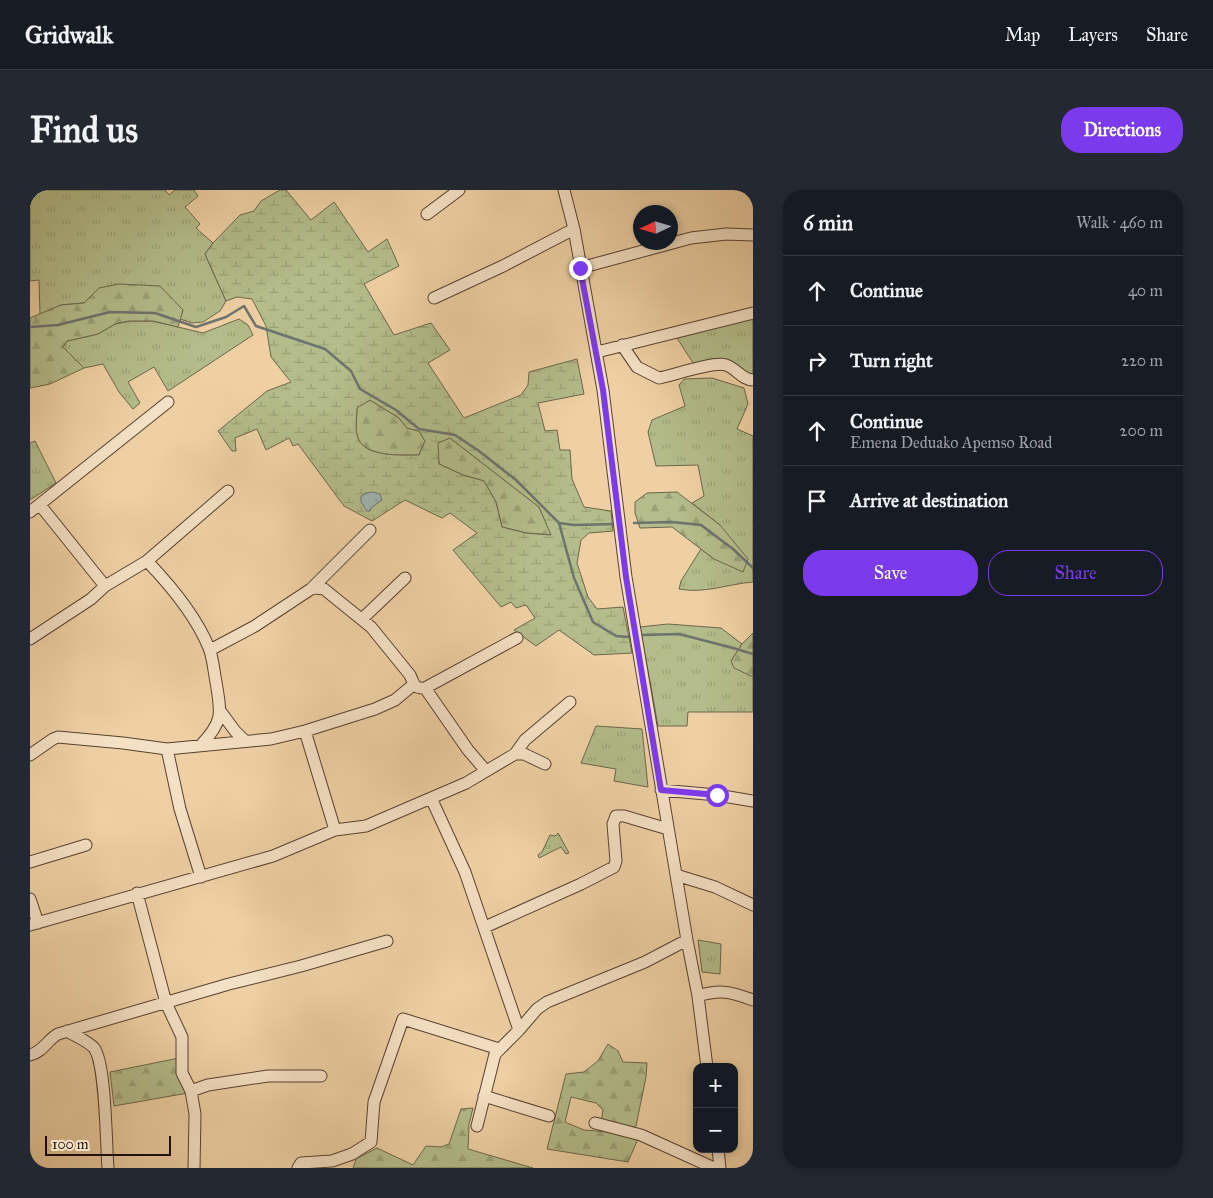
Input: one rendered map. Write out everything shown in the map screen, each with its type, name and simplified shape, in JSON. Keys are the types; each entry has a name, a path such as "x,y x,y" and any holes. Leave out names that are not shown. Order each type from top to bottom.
{"street":[{"path":"427,214 459,190"},
{"path":"567,192 597,352 626,577 661,790 698,996 706,1063"},
{"path":"434,298 503,266 574,229"},
{"path":"580,268 691,238 726,234 753,235"},
{"path":"597,352 753,312"},
{"path":"622,345 637,367 660,378 715,364 726,365 748,380 753,380"},
{"path":"30,512 168,402"},
{"path":"30,639 91,599 105,586 147,561 228,491"},
{"path":"40,505 105,586"},
{"path":"210,650 255,626 311,590 370,530"},
{"path":"147,561 163,577 184,604 210,650 221,712 245,741"},
{"path":"362,619 405,578"},
{"path":"311,590 316,588 324,589 362,619 410,675 413,684 418,688 426,688 517,638"},
{"path":"30,755 53,739 58,738 167,749 271,739 349,718 387,704 400,696 413,684"},
{"path":"426,688 468,750 486,771"},
{"path":"30,899 34,924 137,893 273,856 336,830 366,826 466,783 515,754 525,740 570,702"},
{"path":"201,745 215,729 221,712"},
{"path":"305,731 336,830"},
{"path":"167,749 180,809 201,876"},
{"path":"515,754 524,754 545,764"},
{"path":"661,790 717,795 753,801"},
{"path":"431,798 465,872 520,1030"},
{"path":"485,927 581,884 614,866 616,862 613,824 616,816 624,816 668,829"},
{"path":"30,862 86,845"},
{"path":"676,875 715,887 753,905"},
{"path":"137,893 166,1003 182,1037 182,1073 191,1091 195,1114 194,1168"},
{"path":"477,1126 494,1057 499,1049 520,1030 537,1009 547,1002 644,962 687,940"},
{"path":"30,1054 37,1053 51,1038 68,1031 229,984 301,966 387,941"},
{"path":"698,996 712,992 728,992 753,1000"},
{"path":"298,1168 301,1164 332,1160 352,1154 371,1142 374,1102 403,1019 499,1049"},
{"path":"68,1031 93,1047 98,1056 104,1100 108,1168"},
{"path":"191,1091 208,1085 268,1076 321,1076"},
{"path":"484,1096 549,1116"},
{"path":"595,1123 641,1135 714,1168"},
{"path":"718,1153 720,1168"}],"green space":[{"path":"30,190 165,190 169,195 175,190 194,190 198,196 185,207 200,224 196,228 213,243 205,254 226,301 220,311 203,322 192,323 180,319 183,310 99,288 84,303 61,305 40,315 39,280 30,281"},
{"path":"280,190 286,190 311,220 334,202 368,252 387,239 399,266 364,284 394,335 431,323 450,350 428,363 464,418 521,395 528,385 529,372 577,359 584,394 538,403 545,431 557,430 560,450 570,450 572,479 584,507 611,511 613,531 589,533 581,540 577,563 588,597 597,609 623,607 632,653 594,655 559,630 536,646 514,630 535,618 526,605 516,608 511,602 501,607 453,550 477,533 450,513 442,518 405,500 372,521 344,506 298,444 293,446 289,438 266,450 257,429 235,438 236,451 232,451 218,431 267,391 291,382 271,357 266,326 252,299 237,297 226,301 205,254 240,215 254,211 261,201","holes":["370,400 399,418 407,428 419,431 425,441 419,455 383,454 366,448 360,442 356,432 357,408","450,438 539,507 551,535 526,533 502,527 496,502 484,481 463,475 439,464 438,443"]},
{"path":"119,284 160,286 183,310 178,327 153,321 129,321 115,324 98,334 67,341 63,347 84,368 50,384 30,388 30,318 61,305 84,303 99,288"},
{"path":"753,318 753,377 745,373 695,366 677,338"},
{"path":"239,319 248,325 253,335 168,391 154,367 128,382 140,403 133,409 119,392 103,364 84,368 63,347 67,341 98,334 115,324 129,321 153,321 203,333"},
{"path":"712,378 744,388 748,404 737,429 753,436 753,582 707,590 679,589 681,581 701,549 714,559 720,525 692,503 704,496 698,465 656,466 648,432 652,420 685,406 679,385 684,379"},
{"path":"370,400 399,418 407,428 419,431 425,441 419,455 383,454 366,448 360,442 356,432 357,407"},
{"path":"450,438 539,507 552,535 526,533 502,527 496,502 484,481 463,475 439,464 437,443"},
{"path":"35,441 56,483 30,500 30,443"},
{"path":"677,492 720,525 748,559 743,572 714,559 672,527 640,528 635,513 635,502 647,493"},
{"path":"668,624 721,628 742,644 731,661 753,675 753,712 688,712 687,726 658,726 640,627"},
{"path":"753,633 753,676 751,676 734,668 731,661 742,644"},
{"path":"596,726 642,729 648,787 614,781 616,769 581,763"},
{"path":"558,833 569,853 566,854 561,847 539,858 538,855 542,852 550,835 555,836"},
{"path":"698,940 721,944 720,974 702,972"},
{"path":"608,1044 618,1051 623,1062 647,1063 636,1126 628,1130 601,1123 603,1110 596,1103 571,1097 565,1122 584,1130 634,1134 638,1139 628,1162 547,1149 566,1074 584,1072 598,1061"},
{"path":"179,1058 188,1093 114,1106 110,1072"},
{"path":"473,1108 469,1124 468,1149 533,1168 353,1168 356,1159 377,1148 413,1165 426,1146 441,1147 449,1144 461,1109"}],"water":[{"path":"373,492 380,494 382,500 371,508 370,511 367,511 361,502 361,496"}],"waterway":[{"path":"30,327 58,325 110,312 155,313 196,327 226,317 244,306 256,326 325,349 351,371 360,389 396,410 419,429 455,435 479,451 516,480 559,523 574,525 617,524"},
{"path":"634,523 672,522 701,525 733,549 753,568"},
{"path":"559,523 574,578 593,622 616,636 629,637"},
{"path":"641,635 679,634 753,654"}],"route":[{"path":"580,268 603,390 626,577 661,790 717,795"}]}
